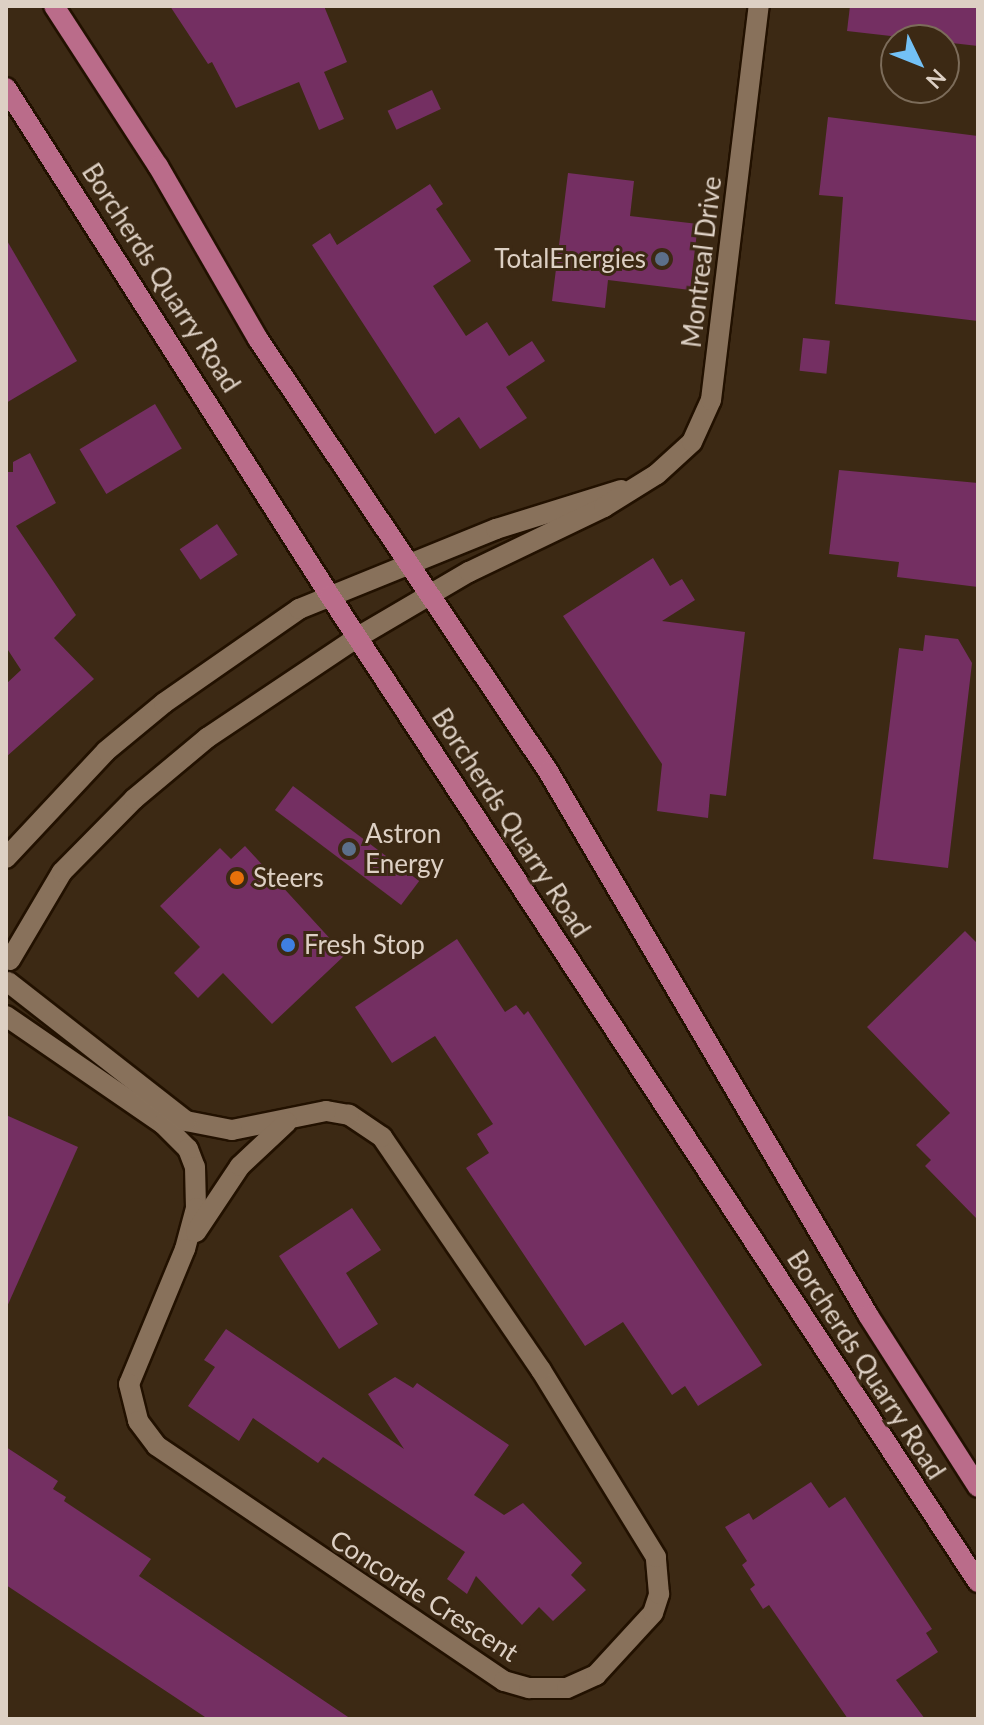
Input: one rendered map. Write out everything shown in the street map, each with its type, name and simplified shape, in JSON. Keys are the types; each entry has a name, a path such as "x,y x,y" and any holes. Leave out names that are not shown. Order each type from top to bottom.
{"main road":[{"name":"Borcherds Quarry Road","path":"54,6 158,166 258,339 411,561 548,771 868,1315 978,1487"},
{"name":"Borcherds Quarry Road","path":"6,88 330,596 978,1582"}],"street":[{"name":"Montreal Drive","path":"8,952 62,872 134,799 207,738 358,637 431,594 629,489 680,455 701,428 711,400 759,6"},
{"name":"Montreal Drive","path":"6,858 83,770 164,703 299,609 411,561 575,501 629,489"},
{"path":"7,983 8,952"},
{"name":"Concorde Crescent","path":"6,1016 163,1124 188,1149 198,1186 185,1249 129,1384 138,1421 165,1453 515,1686 548,1689 583,1683 640,1631 659,1594 649,1539 398,1157 368,1125 349,1115 313,1112 223,1130 186,1121 7,983"},
{"name":"Concorde Crescent","path":"185,1249 240,1166 290,1119"}],"building":[{"path":"170,6 324,6 347,62 324,72 344,119 319,130 299,82 236,108 212,62 208,64"},
{"path":"850,6 978,6 978,46 960,44 960,24 880,24 880,35 847,31"},
{"path":"432,90 441,109 396,130 388,111"},
{"path":"828,117 978,136 978,321 835,304 843,197 819,195"},
{"path":"568,173 634,181 630,216 698,224 690,290 608,280 605,308 552,301"},
{"path":"430,184 443,204 436,209 471,261 433,286 466,336 487,322 509,356 532,341 545,361 506,387 527,418 480,449 459,417 435,434 312,245 330,233 337,245"},
{"path":"6,239 77,361 6,403"},
{"path":"803,338 830,341 826,374 800,371"},
{"path":"155,404 182,449 106,494 80,449"},
{"path":"30,453 56,503 16,526 76,615 54,638 94,679 6,757 6,684 21,670 6,647 6,472 13,472 13,462"},
{"path":"839,470 978,483 978,587 897,577 899,562 829,554"},
{"path":"217,524 238,555 200,580 180,549"},
{"path":"653,558 670,586 682,579 695,600 662,621 745,632 726,796 710,794 708,818 657,811 662,764 563,616"},
{"path":"925,635 958,639 972,663 948,868 873,859 899,648 923,651"},
{"path":"293,786 419,881 401,905 275,810"},
{"path":"245,846 345,955 272,1024 223,973 198,998 174,973 200,947 160,906 220,848 231,859"},
{"path":"965,931 978,944 978,1220 925,1166 931,1160 916,1145 950,1113 867,1027"},
{"path":"457,939 505,1012 516,1005 524,1015 528,1011 762,1365 698,1406 685,1386 672,1395 623,1322 585,1346 466,1168 489,1153 477,1134 493,1124 435,1036 392,1063 355,1007"},
{"path":"6,1115 78,1147 6,1309"},
{"path":"352,1208 381,1250 346,1273 378,1324 339,1349 279,1256"},
{"path":"226,1329 404,1449 368,1394 395,1377 413,1388 417,1383 509,1445 474,1495 504,1515 523,1503 582,1563 571,1575 586,1590 553,1621 539,1607 522,1625 476,1576 467,1594 447,1579 465,1552 323,1457 318,1463 253,1418 239,1441 188,1406 215,1367 204,1360"},
{"path":"6,1447 58,1481 53,1489 66,1497 64,1501 151,1559 139,1576 351,1719 208,1719 6,1585"},
{"path":"811,1482 829,1508 845,1497 932,1629 926,1633 938,1652 896,1680 925,1719 848,1719 769,1605 763,1609 750,1589 755,1585 742,1565 747,1561 725,1527 749,1513 753,1520"}],"place":[{"name":"TotalEnergies","path":"662,259"},
{"name":"Astron Energy","path":"349,849"},
{"name":"Steers","path":"237,878"},
{"name":"Fresh Stop","path":"288,945"}]}
